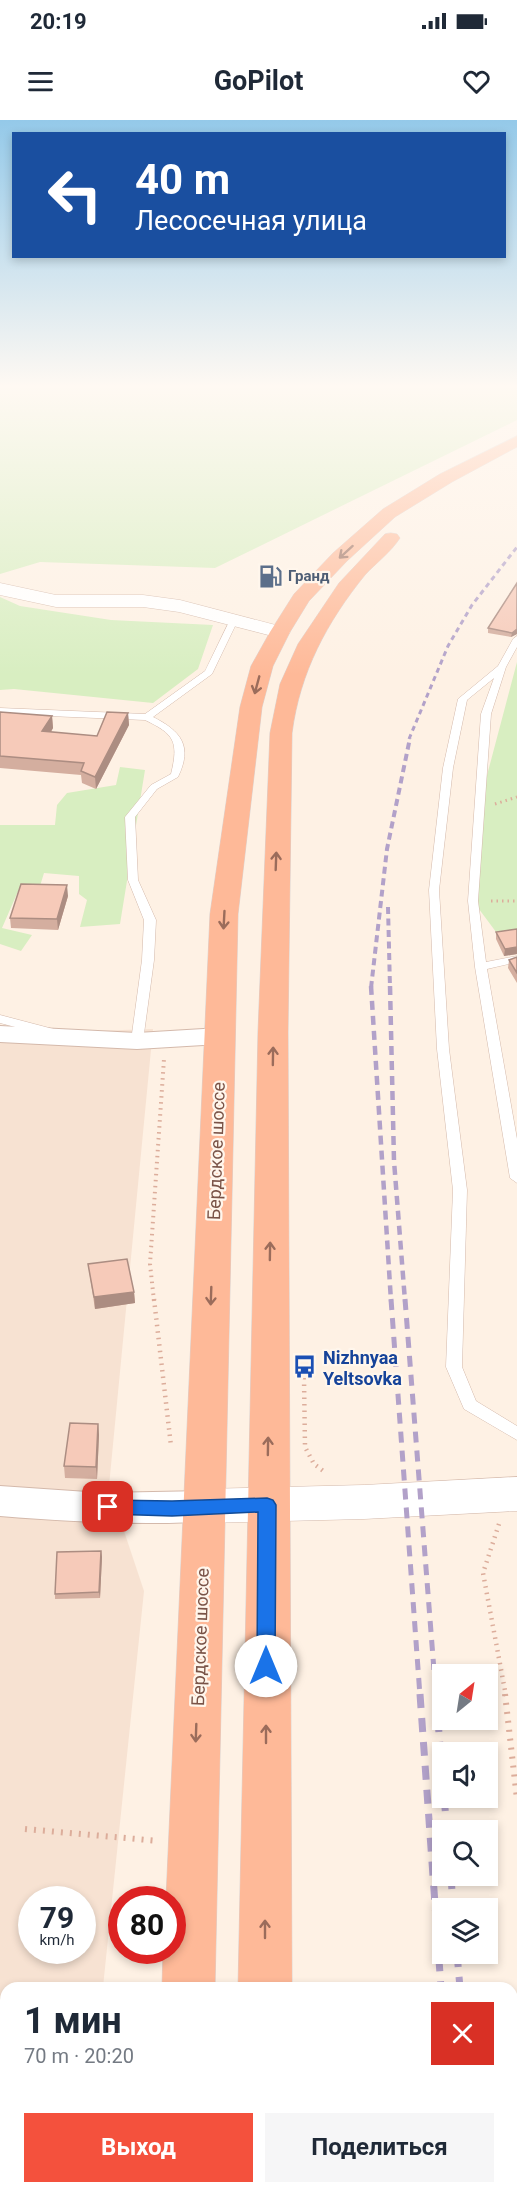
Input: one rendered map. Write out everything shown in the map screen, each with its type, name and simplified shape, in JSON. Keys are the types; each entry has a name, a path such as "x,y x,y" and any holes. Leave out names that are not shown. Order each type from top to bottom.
{"highway":[{"name":"Бердское шоссе","path":"188,1982 224,914 251,707 262,666 301,598 340,556 389,513 440,482"},
{"path":"265,1982 267,1505 275,918 280,769 285,708 291,684 312,636 367,560 414,517 469,482"},
{"path":"242,769 280,769"}],"street":[{"path":"0,589 56,601 143,601 180,606 280,632"},
{"path":"0,1034 137,1041 220,1036"},
{"path":"0,1501 65,1506 172,1509 267,1505 348,1490 513,1494"}],"lane":[{"path":"147,717 209,672 234,620"},
{"path":"517,639 502,667 486,714 472,901 517,1178"},
{"path":"502,667 463,699 448,768 434,890 443,1049 460,1190 454,1367 470,1405 517,1434"},
{"path":"0,711 147,717 175,733 182,752 175,775 154,787 130,817 133,880 150,920 148,960 137,1041"},
{"path":"481,967 517,959"},
{"path":"0,1018 77,1039"}],"path":[{"path":"472,901 517,901"},
{"path":"166,1039 150,1264 171,1446"},
{"path":"304,1376 305,1448 314,1464 348,1490"},
{"path":"513,1494 483,1573 509,1713 517,1799"},
{"path":"25,1829 160,1841"}],"shaded area":[{"path":"153,1029 109,1486 144,1591 113,1886 108,1886 108,1939 104,1982 0,1982 0,1034"}],"green space":[{"path":"0,482 391,482 215,568 40,562 0,574"},
{"path":"0,597 20,606 111,620 213,625 198,669 153,703 14,689 0,690"},
{"path":"517,662 517,933 499,936 473,901 481,798"},
{"path":"120,767 145,770 120,924 80,927 87,900 79,894 79,876 44,873 40,886 19,889 2,928 32,935 21,951 0,944 0,825 55,825 57,805 67,793 116,785"}],"building":[{"path":"517,583 517,629 512,633 488,628"},
{"path":"0,712 52,716 42,731 97,736 107,712 128,713 95,777 81,771 84,763 0,756"},
{"path":"21,884 67,885 57,919 10,918"},
{"path":"517,929 517,947 505,949 496,932"},
{"path":"517,957 517,973 509,960"},
{"path":"127,1259 134,1292 94,1297 88,1264"},
{"path":"70,1423 98,1424 96,1467 64,1466"},
{"path":"101,1551 99,1592 55,1594 57,1552"}],"railway":[{"path":"409,739 448,646 472,605 517,547"},
{"path":"371,987 387,849 410,738"},
{"path":"388,907 390,988"},
{"path":"390,986 394,1161 405,1301"},
{"path":"371,987 391,1301"},
{"path":"391,1299 420,1696"},
{"path":"405,1299 434,1664"},
{"path":"420,1694 441,1982"},
{"path":"439,1730 440,1742"},
{"path":"445,1808 446,1820"},
{"path":"452,1886 452,1898"},
{"path":"458,1964 459,1982"}],"place":[{"name":"Гранд","path":"270,576"},
{"name":"Nizhnyaa Yeltsovka","path":"305,1367"}],"route":[{"path":"108,1507 172,1509 267,1505 266,1666"}]}
